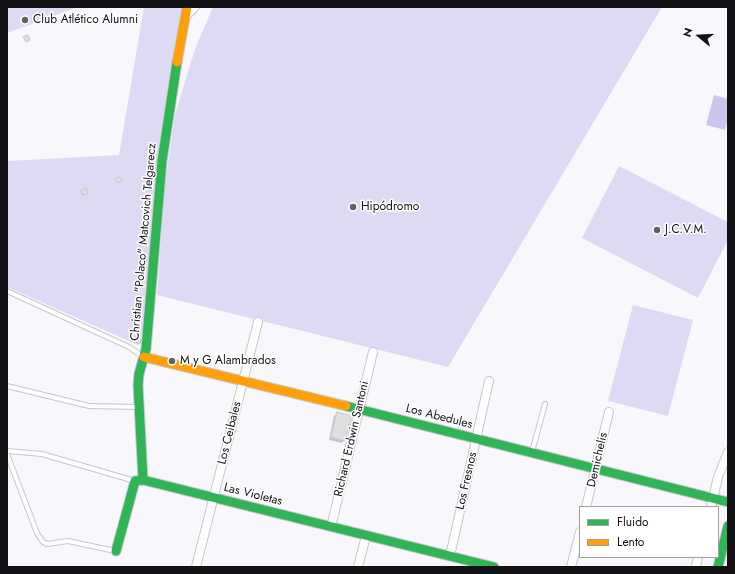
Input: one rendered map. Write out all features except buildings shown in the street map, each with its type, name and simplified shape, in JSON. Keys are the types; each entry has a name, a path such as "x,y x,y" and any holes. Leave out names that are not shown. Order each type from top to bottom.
{"main road":[{"name":"Christian \"Polaco\" Matcovich Telgarecz","path":"116,551 139,481 139,374 146,349 162,160 187,7"},
{"name":"Los Abedules","path":"144,357 596,468 712,502 728,502"},
{"name":"Las Violetas","path":"139,481 494,567"},
{"path":"718,567 728,526"}],"street":[{"path":"185,16 195,7"},
{"name":"Los Ceibales","path":"196,567 258,322"},
{"name":"Richard Erdwin Santoni","path":"331,527 373,352"},
{"name":"Los Fresnos","path":"450,556 489,381"},
{"name":"Demichelis","path":"586,506 609,412"},
{"path":"712,502 718,477 728,452"},
{"path":"358,567 366,536"},
{"path":"571,567 579,536"}],"lane":[{"path":"7,291 129,347 144,357"},
{"path":"7,386 89,406 139,407"},
{"path":"532,453 545,404"},
{"path":"7,453 37,533 43,542 47,544 68,541 116,551"},
{"name":"Las Violetas","path":"7,453 42,454 139,481"}],"shaded area":[{"name":"Club Atlético Alumni","path":"7,7 78,7 7,33"},
{"path":"144,7 181,7 159,143 141,344 138,345 7,287 7,161 119,155"},
{"name":"Hipódromo","path":"213,7 662,7 448,367 157,295 165,183 175,115 197,44"},
{"path":"714,95 728,99 728,118 725,130 706,125"},
{"name":"J.C.V.M.","path":"619,166 728,222 728,240 698,298 582,238"},
{"path":"633,305 693,320 668,416 608,401"}],"traffic: fast":[{"path":"143,480 138,385 139,374 146,349 162,161 177,62"},
{"path":"346,406 728,502"},
{"path":"116,551 135,481 143,480 494,567"},
{"path":"718,567 728,526"}],"traffic: slow":[{"path":"177,62 187,7"},
{"path":"144,357 346,406"}],"place":[{"name":"Club Atlético Alumni","path":"25,20"},
{"name":"Hipódromo","path":"353,207"},
{"name":"J.C.V.M.","path":"657,230"},
{"name":"M y G Alambrados","path":"172,361"}]}
